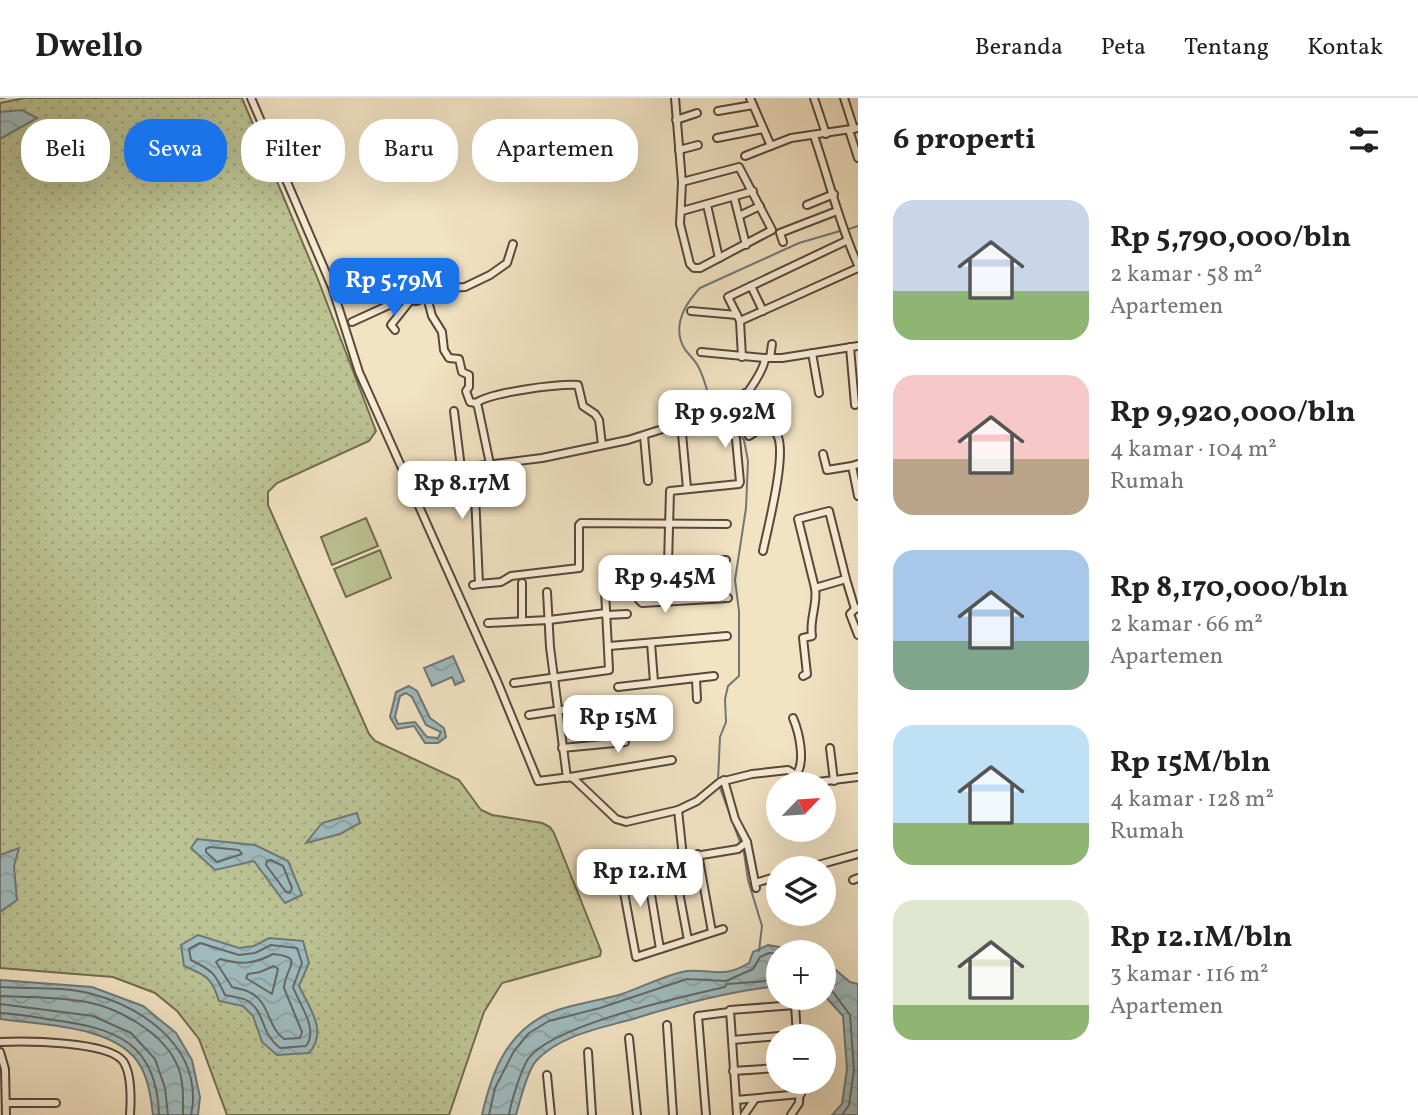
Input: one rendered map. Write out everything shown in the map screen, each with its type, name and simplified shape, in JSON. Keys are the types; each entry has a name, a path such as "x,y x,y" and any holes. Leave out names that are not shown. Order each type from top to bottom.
{"street":[{"path":"251,98 328,276 359,372 497,681 538,781 672,760"},
{"path":"676,98 682,182 680,224 691,266 698,268 772,230 740,168 736,166 682,182"},
{"path":"814,98 826,134"},
{"path":"844,98 854,129 858,159"},
{"path":"718,111 752,102 771,146"},
{"path":"676,120 697,113"},
{"path":"716,138 763,128"},
{"path":"745,156 791,138 854,129"},
{"path":"691,311 739,318 763,311 858,267 855,248 845,237 834,194 814,136"},
{"path":"679,150 698,145"},
{"path":"682,211 753,191"},
{"path":"807,205 834,194"},
{"path":"734,197 746,245"},
{"path":"707,205 719,258"},
{"path":"739,216 760,206"},
{"path":"783,242 780,233 837,211"},
{"path":"743,357 739,318 728,297 845,237"},
{"path":"352,322 400,300 410,302 447,288 465,287 490,275 509,261 513,244"},
{"path":"751,286 763,311"},
{"path":"427,297 430,311 442,332 445,352 449,357 460,360 462,372 469,376 469,387 466,391 469,401 476,403 503,394 578,385 583,406 599,420 602,445"},
{"path":"395,330 390,325 410,302"},
{"path":"416,468 461,468 542,458 644,436 697,418 716,421 728,416 762,372 772,344"},
{"path":"701,352 767,358 854,346 855,405"},
{"path":"812,353 819,393"},
{"path":"745,393 778,438 779,471 764,551"},
{"path":"476,403 490,464"},
{"path":"454,411 461,468"},
{"path":"668,564 670,492 740,482 736,439 728,416"},
{"path":"681,423 687,488"},
{"path":"748,436 768,424"},
{"path":"644,436 648,481"},
{"path":"823,454 827,470 855,465 858,496"},
{"path":"471,467 475,495 476,585 500,582 511,576 579,568 580,523 727,524"},
{"path":"803,676 807,675 803,638 812,636 811,623 816,598 797,520 837,509"},
{"path":"829,511 856,609 850,614 858,635"},
{"path":"726,560 641,564 639,600 642,603 728,598"},
{"path":"815,588 846,579"},
{"path":"522,583 522,621"},
{"path":"514,683 609,670 607,588 639,584"},
{"path":"547,592 557,711 568,777"},
{"path":"488,623 627,614"},
{"path":"609,646 727,636"},
{"path":"651,643 654,682"},
{"path":"618,687 714,676"},
{"path":"696,679 697,699"},
{"path":"529,715 587,706 597,711 608,710"},
{"path":"793,718 801,759 798,772"},
{"path":"562,748 625,742"},
{"path":"830,748 834,772"},
{"path":"568,777 579,782 621,822 678,810 697,801 722,781 774,770 791,772"},
{"path":"836,781 858,777"},
{"path":"722,781 756,886 766,882"},
{"path":"678,810 684,857"},
{"path":"723,929 636,957 620,871 623,868 742,846"},
{"path":"698,854 712,932"},
{"path":"836,860 858,854"},
{"path":"673,860 688,940"},
{"path":"646,864 660,949"},
{"path":"706,1115 698,1016 734,1009 795,1005 796,1024"},
{"path":"729,1012 737,1115"},
{"path":"667,1025 673,1115"},
{"path":"732,1040 766,1037"},
{"path":"629,1038 637,1115"},
{"path":"0,1042 50,1043 99,1049 118,1056 128,1070 130,1115"},
{"path":"0,1052 5,1069 6,1115"},
{"path":"588,1052 592,1115"},
{"path":"733,1071 766,1069"},
{"path":"547,1075 551,1115"},
{"path":"736,1100 801,1094 791,1115"},
{"path":"744,1115 755,1099"},
{"path":"7,1103 56,1104"}],"green space":[{"path":"25,98 242,98 251,119 241,119 241,182 277,182 376,431 369,441 277,483 268,492 268,505 369,734 375,741 459,780 481,810 492,815 542,823 550,827 601,951 600,956 502,983 484,1012 449,1115 227,1115 199,1039 177,1011 155,993 113,977 0,968 0,103"},
{"path":"366,518 378,546 332,565 321,537"},
{"path":"380,550 391,578 346,597 334,569"}],"water":[{"path":"22,110 37,118 21,119 21,127 0,139 0,112"},
{"path":"453,656 464,681 455,685 452,677 432,686 424,668"},
{"path":"409,686 417,691 430,718 444,728 446,737 438,743 425,743 414,726 397,729 390,717 396,692","holes":["406,693 412,697 426,725 441,732 438,738 427,737 415,722 398,724 395,717 400,696"]},
{"path":"357,813 360,823 340,834 306,843 322,823"},
{"path":"197,839 255,845 288,861 302,895 285,903 254,861 215,870 191,848"},
{"path":"19,848 14,866 17,900 0,912 0,855"},
{"path":"198,935 239,948 254,946 269,938 303,941 309,963 299,986 317,1028 317,1036 309,1053 277,1055 262,1042 253,1016 243,1006 219,1001 207,978 184,966 181,945"},
{"path":"766,946 766,988 687,1003 569,1039 536,1061 524,1086 516,1115 482,1115 490,1085 502,1057 531,1023 562,1008 622,994 680,972 732,971 749,963 753,952"},
{"path":"836,970 850,982 858,984 858,1115 832,1115 842,1104 847,1069 843,1016 836,1008"},
{"path":"0,980 92,987 143,1006 176,1033 192,1060 200,1097 198,1115 153,1115 148,1085 141,1067 130,1053 115,1043 78,1029 0,1019"}],"waterway":[{"path":"846,230 858,226"},
{"path":"724,415 710,397 699,368 680,338 682,315 690,301 700,288 799,243 840,231"},
{"path":"718,780 720,737 726,722 725,699 728,686 739,676 739,611 735,580 746,508 748,461 744,440 729,418"},
{"path":"719,785 744,853 748,880 762,926 759,951"}]}
